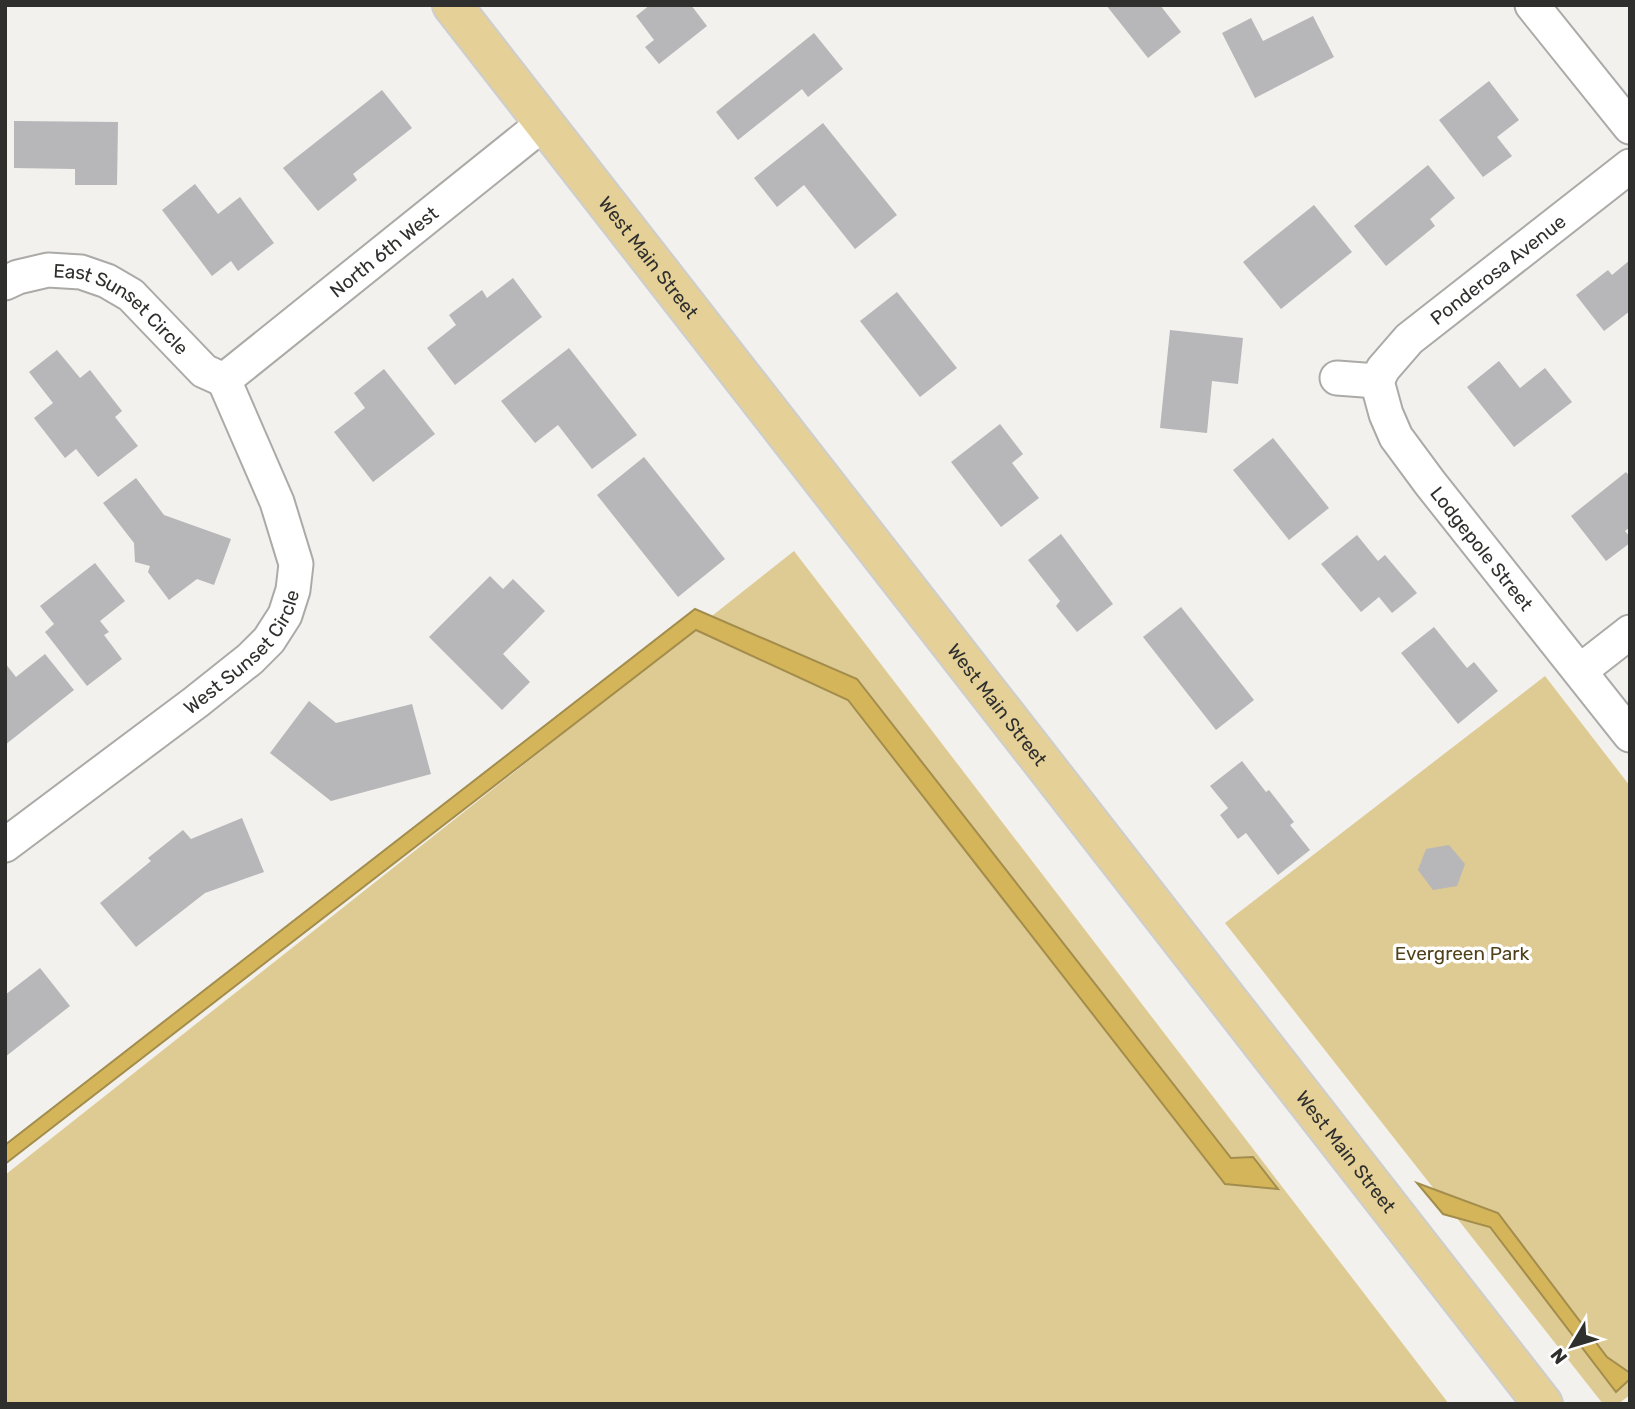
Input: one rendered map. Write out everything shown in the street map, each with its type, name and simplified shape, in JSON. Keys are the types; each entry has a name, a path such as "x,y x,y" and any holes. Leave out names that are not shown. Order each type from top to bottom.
{"main road":[{"name":"West Main Street","path":"452,5 1543,1404"}],"street":[{"path":"1532,5 1630,127"},
{"name":"North 6th West","path":"224,380 544,123"},
{"name":"Ponderosa Avenue","path":"1377,381 1383,369 1409,339 1630,166"},
{"name":"East Sunset Circle","path":"5,283 48,270 81,272 107,281 131,295 204,372 224,380"},
{"path":"1337,378 1377,381"},
{"name":"West Sunset Circle","path":"5,845 250,659 269,640 285,615 293,590 296,564 277,502 224,380"},
{"name":"Lodgepole Street","path":"1377,381 1396,437 1630,735"},
{"path":"1580,671 1630,632"}],"green space":[{"path":"794,551 1449,1404 5,1404 5,1175"},
{"name":"Evergreen Park","path":"1545,676 1630,786 1630,1395 1618,1404 1603,1404 1225,923"}],"shaded area":[{"path":"695,609 857,679 1231,1158 1253,1157 1278,1189 1225,1184 848,700 696,630 5,1164 5,1145"},
{"path":"1417,1183 1498,1213 1607,1357 1630,1373 1630,1379 1616,1392 1490,1227 1443,1214"}],"building":[{"path":"650,5 691,5 707,26 659,64 645,47 654,40 636,16"},
{"path":"1106,5 1160,5 1181,32 1148,58"},
{"path":"1313,16 1334,57 1255,98 1222,33 1251,18 1263,41"},
{"path":"814,33 843,69 808,97 802,89 738,140 716,112"},
{"path":"1489,81 1519,120 1497,137 1512,156 1483,177 1439,120"},
{"path":"382,90 412,128 353,174 357,180 318,211 283,168"},
{"path":"14,121 118,122 117,185 75,185 75,169 14,168"},
{"path":"823,123 897,215 855,249 804,185 777,207 754,178"},
{"path":"1428,165 1455,198 1430,219 1435,226 1386,266 1354,226"},
{"path":"195,184 218,214 240,197 274,243 238,271 231,261 212,276 162,210"},
{"path":"1314,205 1352,252 1281,309 1243,262"},
{"path":"1630,260 1630,311 1604,331 1576,295 1608,270 1612,275"},
{"path":"513,278 542,317 455,385 427,348 456,325 449,315 482,290 487,298"},
{"path":"897,292 957,368 920,397 860,321"},
{"path":"1170,330 1243,338 1238,384 1212,381 1207,433 1160,428"},
{"path":"569,348 637,435 592,469 558,425 535,443 501,401"},
{"path":"57,350 80,378 90,370 122,411 115,417 138,446 98,477 76,449 65,458 34,418 53,403 29,372"},
{"path":"1499,361 1520,388 1545,368 1572,402 1514,447 1467,387"},
{"path":"384,369 435,434 373,482 334,432 365,408 354,393"},
{"path":"1000,424 1023,454 1012,463 1039,498 1001,527 951,462"},
{"path":"1273,438 1329,508 1289,540 1233,470"},
{"path":"644,457 725,559 678,597 597,495"},
{"path":"1626,472 1630,477 1630,527 1625,531 1630,537 1630,543 1606,561 1571,516"},
{"path":"136,478 164,515 231,539 214,585 197,579 169,600 148,572 150,566 135,562 134,543 103,503"},
{"path":"1061,534 1113,604 1077,632 1056,606 1060,601 1028,560"},
{"path":"1357,535 1378,561 1385,555 1417,593 1392,613 1379,597 1361,612 1321,564"},
{"path":"95,563 125,601 100,621 109,632 104,635 122,659 87,686 45,632 54,624 40,606"},
{"path":"490,576 503,589 513,579 545,611 503,654 530,682 502,710 429,637"},
{"path":"1181,607 1254,700 1216,730 1143,637"},
{"path":"1434,627 1467,668 1474,662 1498,691 1458,724 1401,653"},
{"path":"45,654 74,690 5,745 5,663 16,677"},
{"path":"309,701 336,723 412,704 431,774 331,801 270,753"},
{"path":"1242,761 1294,822 1290,825 1310,850 1278,875 1246,833 1238,839 1220,815 1228,808 1210,786"},
{"path":"242,818 264,872 205,893 136,947 100,903 151,861 148,858 183,830 191,839"},
{"path":"1449,845 1465,864 1457,886 1433,890 1418,870 1426,849"},
{"path":"40,968 70,1006 5,1057 5,995"}]}
